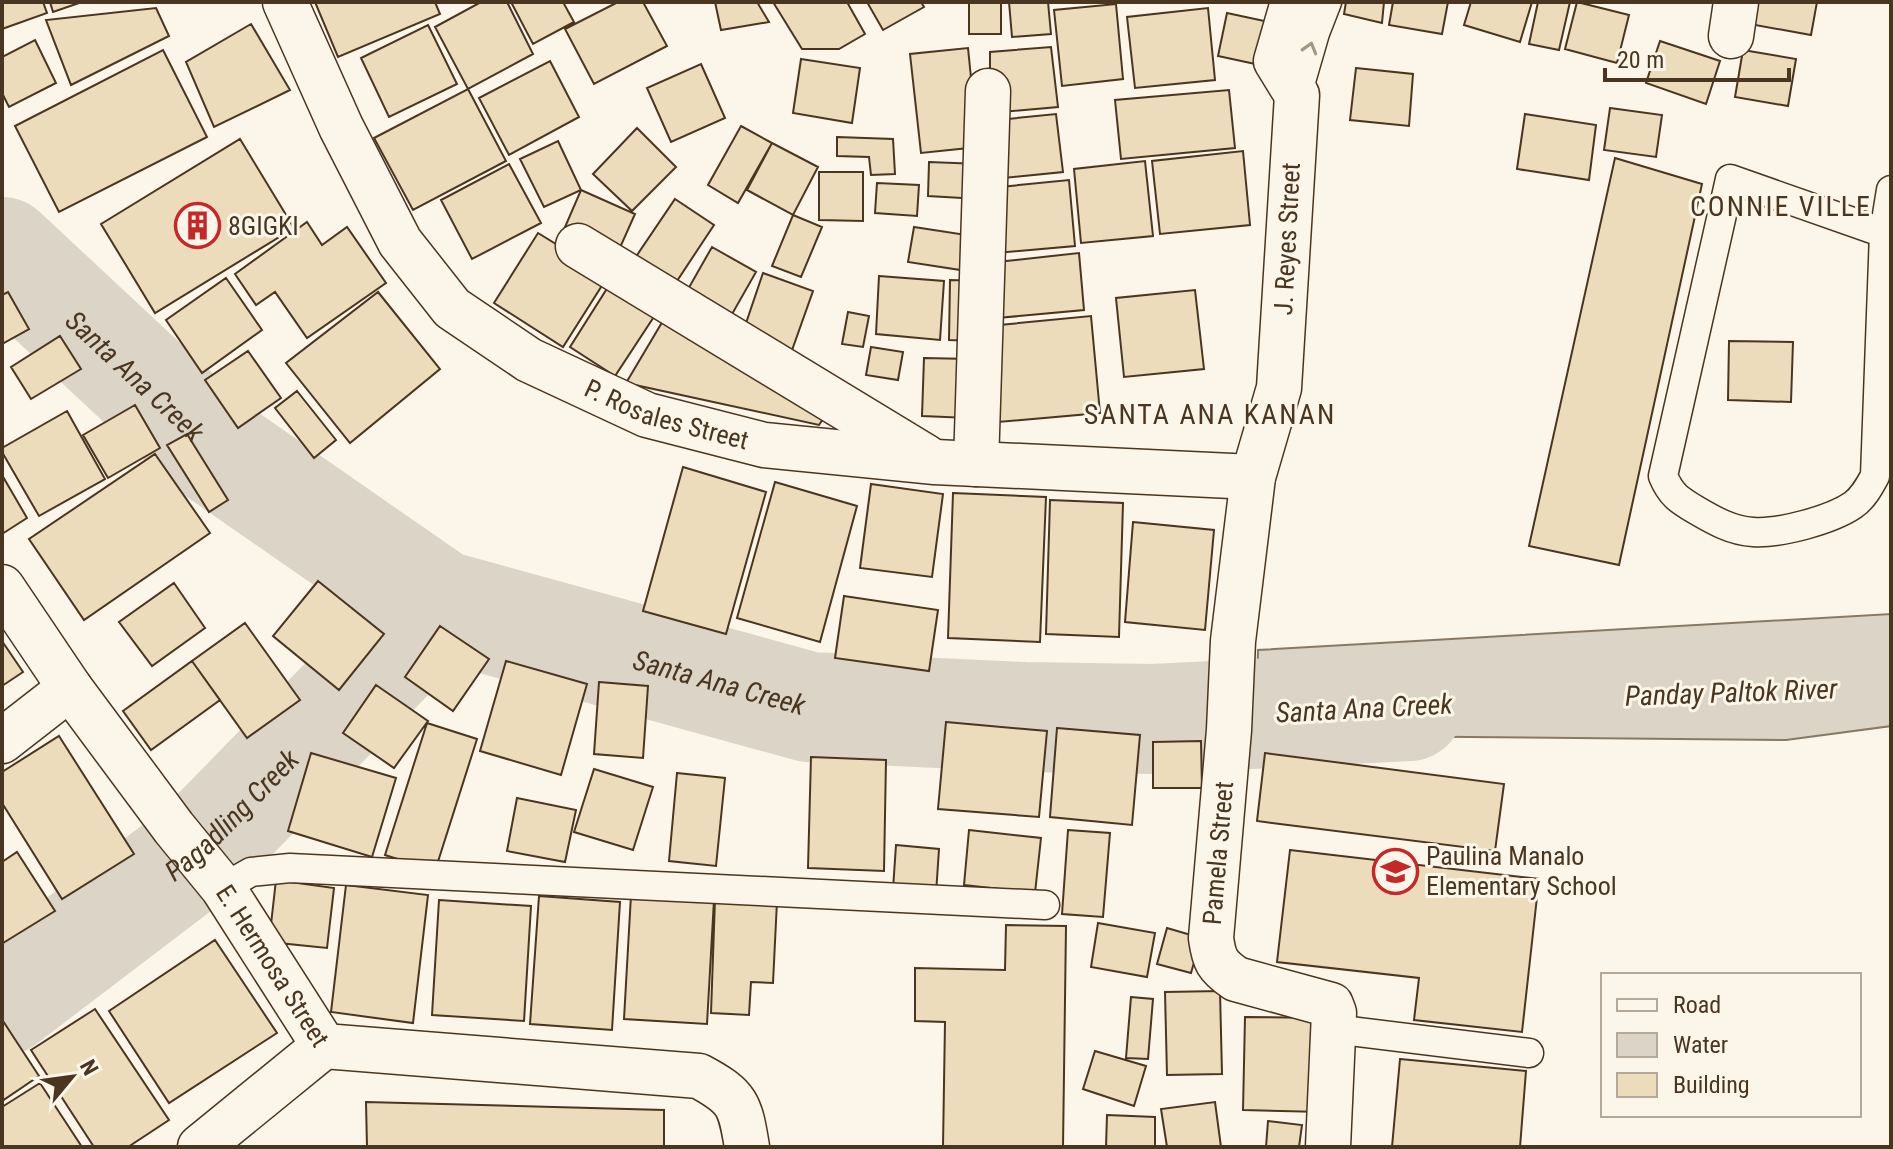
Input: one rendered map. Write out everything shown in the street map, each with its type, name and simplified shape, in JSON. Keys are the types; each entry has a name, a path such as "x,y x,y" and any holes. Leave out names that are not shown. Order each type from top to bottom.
{"street":[{"name":"P. Rosales Street","path":"285,2 341,127 400,242 452,308 529,360 647,415 764,445 956,463 1253,477"},
{"path":"1293,2 1276,61 1297,95"},
{"path":"578,246 956,463 988,91"},
{"name":"J. Reyes Street","path":"1253,477 1279,388 1297,95"},
{"name":"Pamela Street","path":"1253,477 1233,641 1229,730 1211,938 1214,958 1223,970 1236,979 1331,1005 1334,1029"},
{"name":"E. Hermosa Street","path":"2,587 70,688 217,882 324,1046 699,1076 722,1088 737,1104 747,1147"},
{"path":"2,741 70,688"},
{"path":"1328,1147 1334,1029"},
{"path":"200,1147 324,1046"}],"lane":[{"name":"J. Reyes Street","path":"1297,95 1327,2"},
{"path":"1884,233 1730,179 1663,476 1669,491 1718,523 1752,532 1817,522 1852,505 1865,494 1875,476 1884,233 1891,190"},
{"path":"217,882 251,872 290,868 1045,905"},
{"path":"1334,1029 1529,1053"}],"water":[{"name":"Panday Paltok River","path":"1891,614 1891,726 1786,740 1256,735 1258,650"}],"building":[{"path":"2,2 43,2 47,13 2,29"},
{"path":"50,2 82,2 53,12"},
{"path":"315,2 435,2 440,14 338,57"},
{"path":"481,2 507,2 533,54 468,89 435,27"},
{"path":"511,2 563,2 574,22 533,44"},
{"path":"618,2 643,2 667,46 594,84 565,29"},
{"path":"715,2 757,2 769,22 721,30"},
{"path":"773,2 847,2 865,34 839,49 802,49"},
{"path":"867,2 921,2 924,7 883,30"},
{"path":"969,2 1001,2 1001,34 969,34"},
{"path":"1009,2 1048,2 1051,34 1012,37"},
{"path":"1346,2 1384,2 1382,23 1344,14"},
{"path":"1393,2 1448,2 1442,34 1389,25"},
{"path":"1471,2 1532,2 1520,42 1464,25"},
{"path":"1538,2 1570,2 1559,50 1529,44"},
{"path":"1577,2 1629,15 1617,63 1565,49"},
{"path":"1748,2 1817,2 1811,35 1744,23"},
{"path":"1116,4 1123,79 1062,86 1054,10"},
{"path":"156,8 169,36 71,85 46,20"},
{"path":"1208,8 1215,80 1135,88 1127,17"},
{"path":"1227,13 1269,22 1260,65 1218,56"},
{"path":"251,24 290,90 214,127 186,62"},
{"path":"428,25 457,84 389,117 361,58"},
{"path":"35,40 56,83 9,107 2,93 2,57"},
{"path":"1660,41 1720,61 1706,104 1646,83"},
{"path":"1051,47 1058,107 990,113 990,52"},
{"path":"968,48 978,147 921,153 910,54"},
{"path":"163,50 207,137 59,212 15,126"},
{"path":"1743,50 1796,59 1788,106 1735,97"},
{"path":"801,59 860,68 852,123 793,113"},
{"path":"550,61 579,117 509,155 479,98"},
{"path":"701,64 725,118 671,142 647,88"},
{"path":"1356,68 1413,74 1409,126 1350,120"},
{"path":"468,89 506,161 413,210 374,138"},
{"path":"1229,90 1235,148 1121,159 1115,100"},
{"path":"1610,108 1662,115 1656,157 1604,150"},
{"path":"1056,114 1063,172 994,179 988,121"},
{"path":"1525,114 1596,125 1589,180 1517,169"},
{"path":"741,126 772,143 738,203 708,185"},
{"path":"637,128 676,167 632,211 593,174"},
{"path":"837,137 893,139 895,174 871,175 869,157 837,156"},
{"name":"8GIGKI","path":"240,139 294,228 155,313 101,224"},
{"path":"558,141 581,190 544,207 520,159"},
{"path":"772,143 818,167 793,215 747,190"},
{"path":"1243,151 1250,225 1160,234 1152,161"},
{"path":"1615,158 1702,184 1619,565 1529,546"},
{"path":"1145,161 1153,236 1081,243 1074,169"},
{"path":"929,162 979,164 979,199 928,196"},
{"path":"509,164 541,223 472,259 441,200"},
{"path":"819,172 863,172 863,221 819,220"},
{"path":"1069,180 1075,246 997,253 990,188"},
{"path":"877,183 919,185 917,216 875,213"},
{"path":"581,190 635,214 614,261 562,234"},
{"path":"675,199 714,225 671,290 631,264"},
{"path":"793,215 822,227 801,277 772,266"},
{"path":"307,222 322,245 347,227 386,283 307,338 275,292 256,305 235,274"},
{"path":"914,227 973,236 967,271 908,262"},
{"path":"538,233 608,276 563,347 494,303"},
{"path":"712,247 756,272 723,330 679,305"},
{"path":"1079,253 1084,310 987,319 988,263"},
{"path":"763,273 813,291 791,353 742,335"},
{"path":"615,276 661,306 615,376 570,347"},
{"path":"879,276 944,281 940,340 876,334"},
{"path":"226,278 262,330 202,373 166,320"},
{"path":"950,280 981,281 980,341 949,340"},
{"path":"1195,290 1204,369 1124,377 1116,298"},
{"path":"8,292 29,329 2,344 2,295"},
{"path":"378,292 440,369 350,443 286,363"},
{"path":"670,309 829,410 819,425 626,383"},
{"path":"848,312 869,316 863,347 842,344"},
{"path":"1091,316 1100,413 998,422 989,326"},
{"path":"60,336 81,369 31,399 11,367"},
{"path":"1729,341 1793,342 1791,402 1728,400"},
{"path":"871,347 903,352 898,380 866,375"},
{"path":"248,351 281,398 238,428 205,380"},
{"path":"924,358 970,359 969,418 922,416"},
{"path":"297,391 336,440 314,458 275,408"},
{"path":"135,405 160,448 108,478 83,435"},
{"path":"67,411 105,479 39,516 2,448"},
{"path":"187,434 228,500 209,512 167,445"},
{"path":"155,454 210,533 84,620 29,539"},
{"path":"683,467 766,492 726,634 643,611"},
{"path":"2,475 27,518 2,534"},
{"path":"775,482 857,506 820,642 737,618"},
{"path":"871,484 943,494 932,577 860,568"},
{"path":"953,493 1046,497 1040,642 948,638"},
{"path":"1050,500 1123,503 1119,637 1046,634"},
{"path":"1133,522 1214,530 1205,630 1125,622"},
{"path":"318,581 384,634 339,690 273,636"},
{"path":"174,583 205,628 152,666 119,622"},
{"path":"844,596 938,610 929,671 835,658"},
{"path":"245,623 300,700 247,738 192,661"},
{"path":"440,626 489,659 453,711 405,677"},
{"path":"2,641 23,672 2,686"},
{"path":"192,661 220,700 151,750 123,711"},
{"path":"506,661 587,684 561,775 480,751"},
{"path":"599,682 648,686 643,758 594,754"},
{"path":"376,685 428,721 394,768 343,733"},
{"path":"946,722 1047,731 1039,817 938,809"},
{"path":"427,723 477,739 435,871 385,855"},
{"path":"1057,728 1140,735 1132,825 1050,817"},
{"path":"59,736 134,854 62,899 2,803 2,772"},
{"path":"1201,741 1202,788 1153,788 1153,742"},
{"path":"311,753 396,778 372,857 288,831"},
{"path":"1265,753 1504,784 1495,851 1257,821"},
{"path":"811,757 886,760 884,871 808,868"},
{"path":"594,769 653,787 633,850 574,832"},
{"path":"677,773 725,778 716,866 669,861"},
{"path":"517,798 576,810 565,862 507,851"},
{"path":"969,830 1041,838 1035,893 964,885"},
{"path":"1068,830 1110,833 1103,917 1062,914"},
{"path":"896,845 939,849 936,894 893,889"},
{"path":"1290,850 1539,879 1522,1032 1414,1020 1419,978 1277,962"},
{"path":"17,852 55,911 3,943 2,862"},
{"path":"276,880 334,888 327,948 269,942"},
{"path":"346,885 428,895 413,1023 331,1012"},
{"path":"631,895 714,900 707,1024 624,1019"},
{"path":"539,896 620,902 612,1030 530,1024"},
{"path":"715,899 777,901 773,983 751,982 749,1015 711,1013"},
{"path":"439,900 531,906 524,1021 432,1015"},
{"path":"1098,923 1155,933 1147,977 1091,967"},
{"path":"1006,925 1066,926 1063,1147 943,1147 945,1022 915,1021 915,968 1005,970"},
{"path":"1167,928 1201,938 1191,973 1157,964"},
{"path":"215,940 277,1033 169,1103 109,1011"},
{"path":"1220,991 1222,1074 1167,1075 1165,992"},
{"path":"1131,997 1153,999 1148,1059 1126,1058"},
{"path":"95,1009 169,1120 128,1147 94,1147 31,1050"},
{"path":"1245,1017 1323,1018 1322,1112 1243,1110"},
{"path":"2,1022 39,1076 2,1101"},
{"path":"1095,1051 1146,1066 1134,1106 1083,1089"},
{"path":"1400,1059 1526,1071 1520,1147 1392,1147"},
{"path":"40,1083 82,1147 2,1147 2,1107"},
{"path":"366,1102 664,1110 664,1147 367,1147"},
{"path":"1215,1102 1221,1147 1167,1147 1161,1109"},
{"path":"1107,1115 1155,1117 1155,1147 1106,1147"},
{"path":"1268,1121 1302,1125 1299,1147 1266,1147"}],"waterway":[{"name":"Santa Ana Creek","path":"2,252 210,446 439,605 809,707 1023,717 1153,719 1409,706"},
{"name":"Pagadling Creek","path":"2,1001 199,851 439,605"}],"place":[{"name":"8GIGKI","path":"197,226"},
{"name":"Paulina Manalo Elementary School","path":"1395,871"}],"district":[{"name":"CONNIE VILLE","path":"1781,206"},
{"name":"SANTA ANA KANAN","path":"1210,414"}]}
